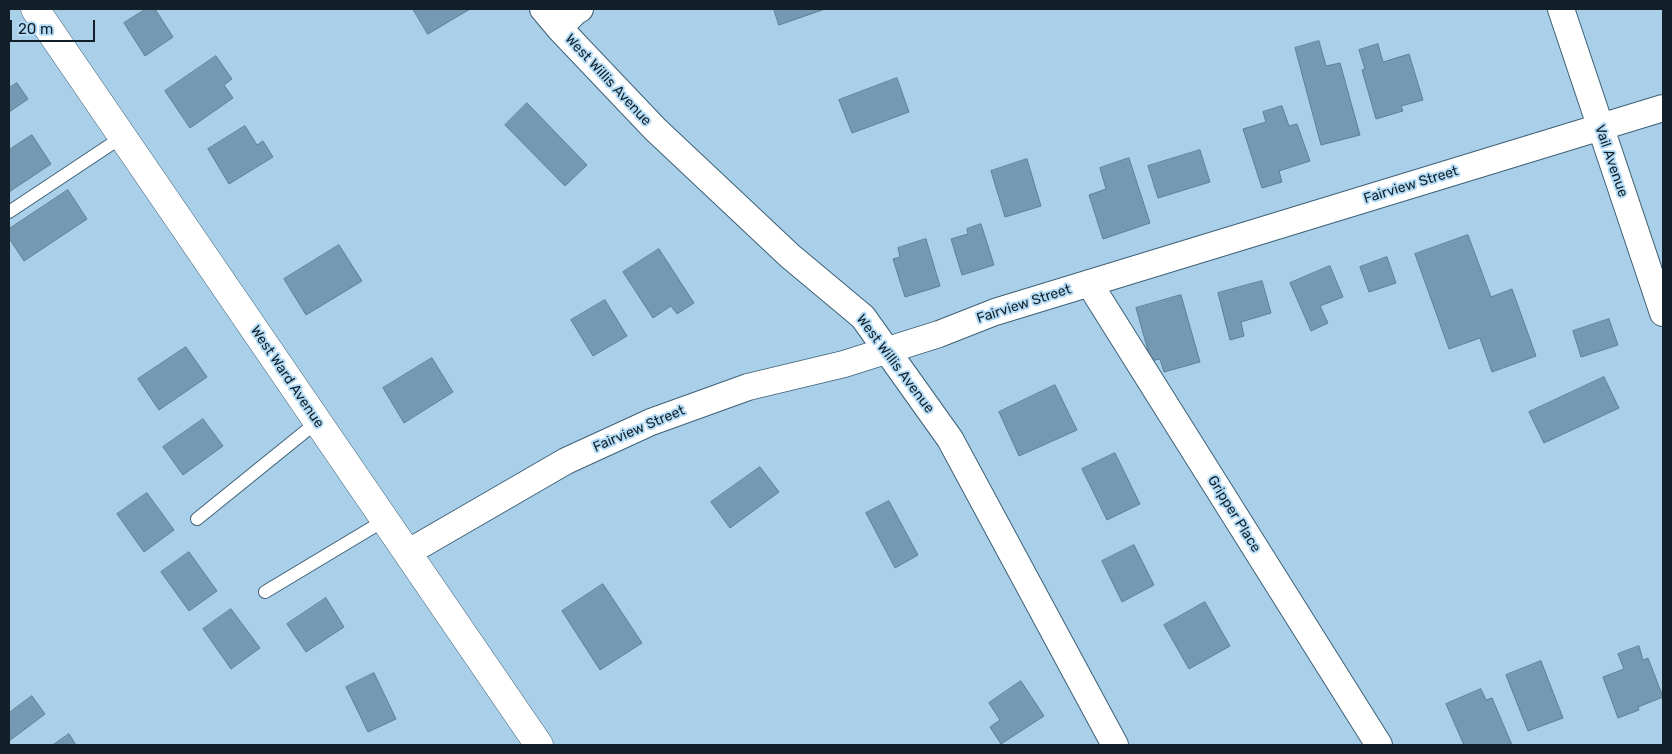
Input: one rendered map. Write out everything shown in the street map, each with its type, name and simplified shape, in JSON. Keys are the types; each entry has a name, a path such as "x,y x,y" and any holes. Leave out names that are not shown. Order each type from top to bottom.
{"street":[{"name":"West Ward Avenue","path":"35,9 539,745"},
{"path":"551,18 580,9"},
{"name":"Vail Avenue","path":"1561,9 1663,313"},
{"name":"West Willis Avenue","path":"551,18 655,129 790,256 864,318 950,439 1115,745"},
{"name":"Fairview Street","path":"407,554 566,461 651,422 748,387 844,364 940,334 994,312 1663,108"},
{"name":"Gripper Place","path":"1089,283 1379,745"}],"lane":[{"path":"9,212 122,137"},
{"path":"197,519 317,422"},
{"path":"265,592 385,520"}],"building":[{"path":"146,9 155,9 173,37 145,56 124,23"},
{"path":"413,9 470,9 428,34"},
{"path":"774,9 825,9 779,25"},
{"path":"1319,41 1326,66 1340,63 1360,135 1321,145 1295,48"},
{"path":"1378,44 1383,62 1409,54 1423,100 1401,106 1403,111 1376,119 1362,70 1365,69 1359,50"},
{"path":"216,56 232,79 224,85 233,98 190,128 165,91"},
{"path":"897,78 909,112 852,133 839,100"},
{"path":"17,83 28,99 9,112 9,88"},
{"path":"527,103 587,165 565,186 505,125"},
{"path":"1282,106 1289,126 1297,124 1310,161 1279,171 1282,182 1262,188 1243,129 1266,122 1263,112"},
{"path":"245,126 257,145 263,141 273,157 229,184 208,149"},
{"path":"32,135 51,164 9,192 9,150"},
{"path":"1200,150 1210,182 1158,198 1148,166"},
{"path":"1129,158 1150,223 1103,239 1089,195 1106,189 1100,168"},
{"path":"1027,159 1041,206 1005,217 991,171"},
{"path":"68,190 87,219 24,261 9,238 9,229"},
{"path":"981,224 994,265 962,275 951,239 968,234 967,229"},
{"path":"1468,235 1491,297 1512,289 1536,356 1492,372 1480,338 1449,349 1415,254"},
{"path":"926,239 940,286 905,297 893,259 900,257 898,248"},
{"path":"339,245 362,281 306,315 284,279"},
{"path":"659,249 694,303 677,314 671,306 653,318 623,272"},
{"path":"1387,257 1396,283 1369,292 1360,267"},
{"path":"1330,266 1343,297 1320,306 1328,323 1311,331 1290,283"},
{"path":"1262,281 1271,313 1241,322 1244,336 1230,340 1218,293"},
{"path":"1181,295 1200,362 1164,372 1160,359 1151,361 1136,308"},
{"path":"605,300 627,336 593,356 571,320"},
{"path":"1609,319 1618,345 1581,357 1573,331"},
{"path":"186,347 207,377 159,410 138,379"},
{"path":"432,358 453,392 404,423 383,388"},
{"path":"1604,377 1619,408 1544,443 1529,412"},
{"path":"1055,385 1077,430 1019,456 999,412"},
{"path":"203,419 223,446 183,475 163,447"},
{"path":"1115,453 1140,504 1107,520 1082,469"},
{"path":"760,467 779,492 730,528 711,502"},
{"path":"147,493 174,530 144,552 117,514"},
{"path":"889,501 918,555 895,568 866,513"},
{"path":"1134,545 1154,585 1122,602 1102,561"},
{"path":"189,552 217,591 189,611 161,572"},
{"path":"603,584 642,643 600,670 562,611"},
{"path":"326,598 344,627 306,652 287,624"},
{"path":"1205,602 1230,646 1189,669 1164,625"},
{"path":"231,609 260,648 231,669 203,629"},
{"path":"1639,646 1643,660 1648,658 1663,697 1638,707 1639,710 1618,718 1603,677 1624,669 1618,654"},
{"path":"1541,661 1563,718 1528,731 1506,675"},
{"path":"374,673 396,719 368,732 346,687"},
{"path":"1021,681 1044,716 1001,744 990,727 1000,720 989,703"},
{"path":"1481,689 1486,700 1492,698 1512,745 1464,745 1446,704"},
{"path":"32,696 45,714 9,741 9,713"},
{"path":"69,734 76,745 53,745"}]}
